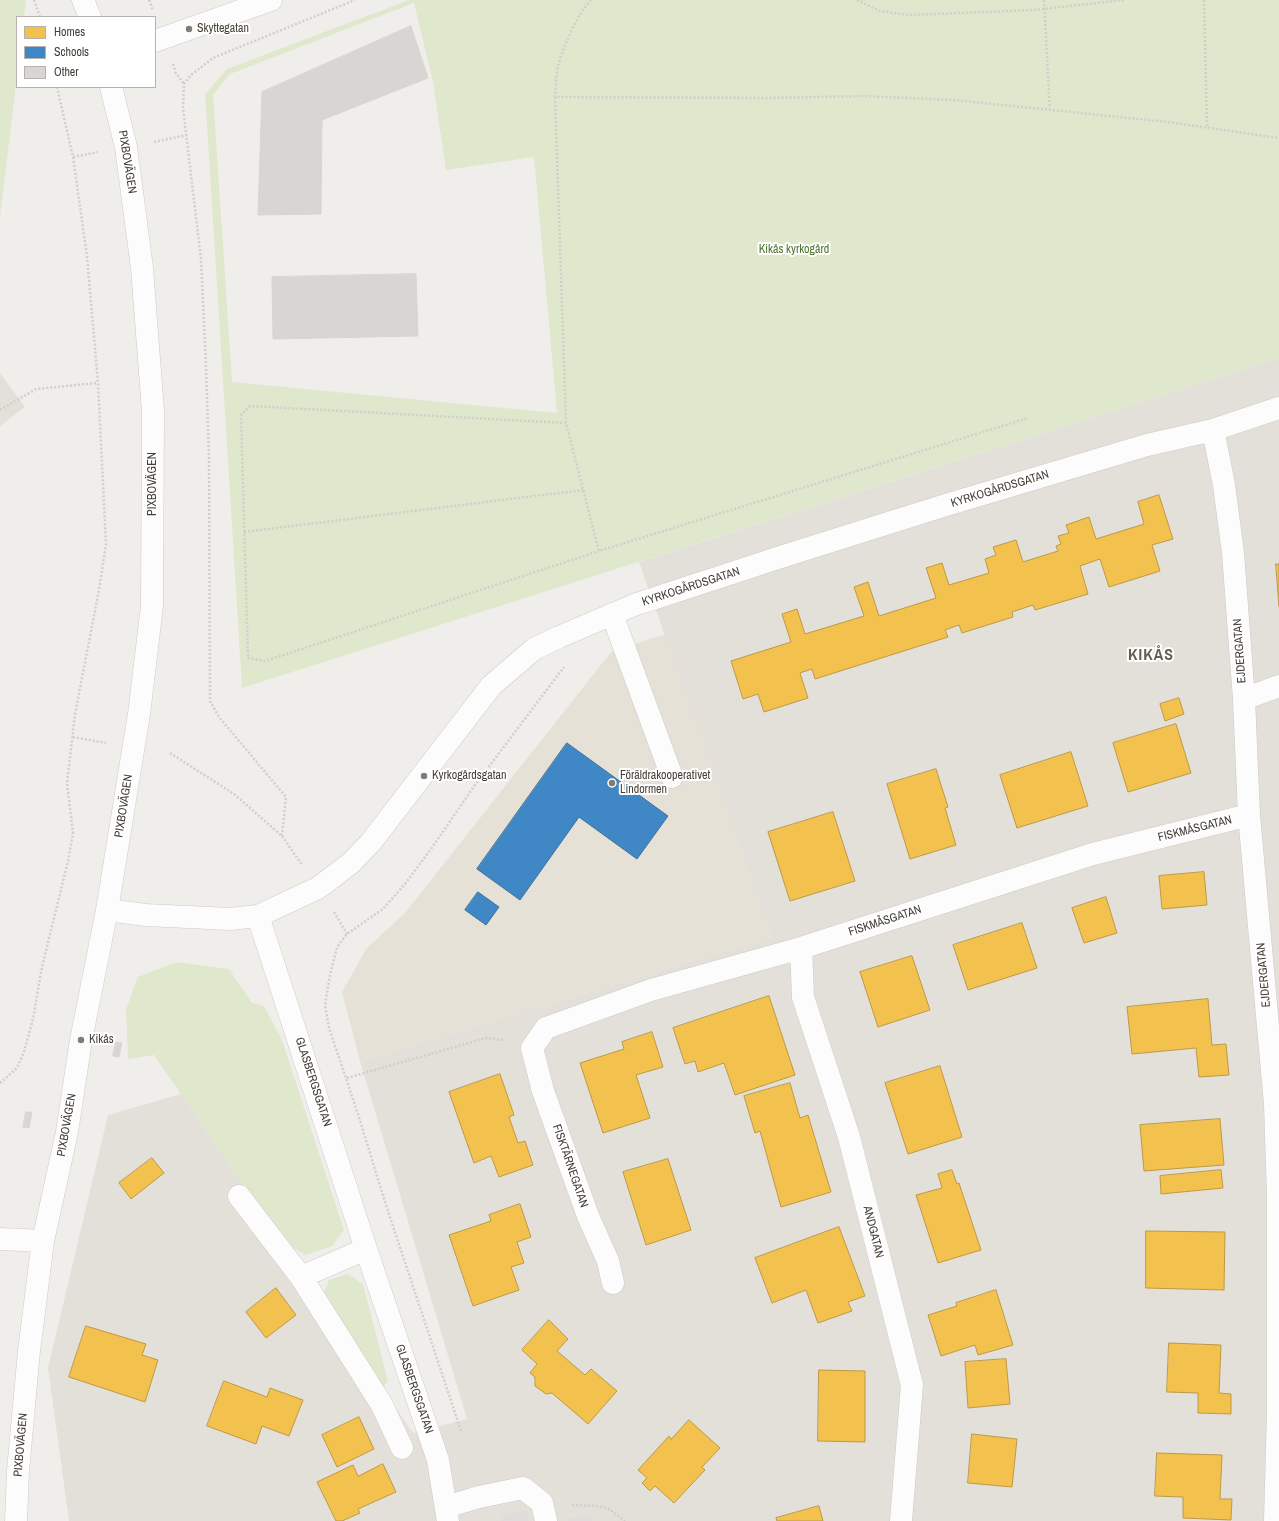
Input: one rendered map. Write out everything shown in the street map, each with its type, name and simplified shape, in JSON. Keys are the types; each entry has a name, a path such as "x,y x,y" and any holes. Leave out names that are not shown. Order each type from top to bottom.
{"street":[{"path":"83,0 90,16"},
{"path":"156,40 271,0"},
{"name":"PIXBOVÄGEN","path":"16,1521 18,1471 29,1352 43,1240 67,1132 81,1040 107,910 139,714 152,606 153,411 142,268 126,147 111,88"},
{"name":"KYRKOGÅRDSGATAN","path":"107,910 146,915 230,919 258,916 318,888 351,863 371,842 491,686 534,649 612,614 782,557 946,505 1147,445 1213,430 1279,408"},
{"name":"EJDERGATAN","path":"1213,430 1224,485 1233,553 1244,699 1249,815 1275,1120 1278,1196 1278,1410 1275,1521"},
{"path":"612,614 672,777"},
{"path":"1244,699 1279,686"},
{"name":"FISKMÅSGATAN","path":"532,1048 546,1028 651,990 801,948 1093,854 1249,815"},
{"name":"GLASBERGSGATAN","path":"258,916 366,1249 438,1460 447,1514 479,1497 523,1488 544,1512"},
{"name":"ANDGATAN","path":"801,948 802,997 849,1137 912,1385 901,1521"},
{"name":"FISKTÄRNEGATAN","path":"532,1048 543,1091 588,1216 608,1261 613,1283"},
{"path":"239,1196 300,1277 382,1405 402,1448"},
{"path":"0,1239 43,1240"},
{"path":"300,1277 366,1249"}],"path":[{"path":"34,0 40,16"},
{"path":"149,0 155,16"},
{"path":"282,836 286,797 219,717 210,701 209,457 206,366 201,259 183,108 184,84 191,75 213,58 354,0"},
{"path":"591,0 586,5 574,27 559,63 555,97 566,423 598,551"},
{"path":"857,0 880,11 910,15 1045,9 1125,0"},
{"path":"1044,0 1050,111"},
{"path":"1204,0 1207,128"},
{"path":"0,1083 17,1068 24,1052 42,967 68,861 72,832 67,783 75,714 99,590 106,544 98,383 86,249 74,157 57,88"},
{"path":"555,97 768,98 863,96 954,100 1168,122 1279,138"},
{"path":"0,410 36,389 98,383"},
{"path":"566,423 250,406 241,415 248,658 265,661 598,551 1028,418"},
{"path":"244,532 583,490"},
{"path":"463,1438 457,1416 385,1202 330,1028 325,1005 337,947 347,934 383,909 405,884 475,785 565,666"},
{"path":"73,737 111,744"},
{"path":"170,753 234,794 282,836 332,908 347,934"},
{"path":"347,1078 486,1038 528,1041 532,1048"},
{"path":"544,1512 598,1506 609,1509 625,1521"}],"shaded area":[{"path":"1279,358 1279,1521 69,1521 48,1368 108,1115 181,1094 413,1433 467,1419 360,1061 771,937 639,562"},
{"path":"0,373 25,407 0,426"},
{"name":"Föräldrakooperativet Lindormen","path":"665,634 771,937 360,1061 342,992 366,949 405,913 611,652"},
{"path":"526,1510 528,1521 502,1521 501,1515"},
{"path":"591,1515 592,1521 568,1521 567,1519"}],"green space":[{"path":"0,0 26,0 24,16 16,16 16,85 0,218"},
{"name":"Kikås kyrkogård","path":"409,0 1279,0 1279,358 242,688 205,94 227,69","holes":["414,3 433,82 446,170 534,157 557,413 232,382 213,95 230,74"]},
{"path":"176,962 229,969 252,1003 264,1006 282,1040 344,1230 332,1246 306,1255 282,1242 154,1055 128,1059 126,1009 138,977"},
{"path":"348,1274 363,1284 388,1381 382,1388 321,1300 329,1280"}],"building: Homes":[{"path":"1159,495 1173,539 1152,545 1160,571 1109,587 1100,559 1080,566 1088,594 1035,610 1033,605 1012,612 1013,617 962,633 959,625 945,630 948,637 815,679 812,669 800,673 808,698 764,712 758,694 743,699 731,661 791,642 782,614 797,609 805,634 864,616 854,587 868,582 879,616 936,598 926,568 942,563 949,585 989,573 985,559 996,555 993,547 1016,540 1023,562 1058,551 1056,546 1061,544 1058,536 1069,533 1066,525 1089,517 1096,539 1144,524 1138,502"},
{"path":"1276,564 1279,564 1279,606"},
{"path":"1179,698 1184,714 1165,721 1160,704"},
{"path":"1176,724 1191,773 1128,792 1113,743"},
{"path":"1071,752 1088,806 1017,828 1000,775"},
{"path":"936,769 948,807 945,808 956,845 910,859 887,784"},
{"path":"833,812 855,881 790,901 768,832"},
{"path":"1204,872 1207,905 1162,909 1159,876"},
{"path":"1106,897 1117,933 1084,943 1072,908"},
{"path":"1022,923 1037,968 968,990 953,945"},
{"path":"912,956 930,1010 878,1027 860,972"},
{"path":"769,996 795,1075 735,1095 724,1063 698,1072 695,1061 685,1064 673,1028"},
{"path":"1208,999 1212,1045 1226,1044 1229,1075 1199,1077 1196,1048 1132,1054 1127,1007"},
{"path":"652,1032 663,1067 636,1075 650,1118 603,1133 580,1063 624,1049 622,1042"},
{"path":"940,1066 962,1137 908,1154 885,1083"},
{"path":"500,1074 514,1115 509,1117 518,1143 525,1141 533,1165 499,1177 491,1156 474,1163 449,1092"},
{"path":"790,1083 800,1118 808,1115 831,1192 781,1207 760,1131 755,1133 744,1096"},
{"path":"1220,1119 1224,1165 1144,1171 1140,1125"},
{"path":"152,1158 164,1173 131,1199 119,1183"},
{"path":"668,1159 691,1230 646,1245 623,1172"},
{"path":"952,1170 957,1184 959,1183 981,1250 938,1263 916,1195 942,1188 938,1174"},
{"path":"1221,1170 1223,1188 1161,1194 1160,1176"},
{"path":"520,1204 531,1237 517,1242 524,1263 511,1267 519,1290 473,1306 449,1235 491,1221 489,1215"},
{"path":"839,1227 865,1296 848,1302 852,1311 818,1323 806,1290 772,1303 755,1258"},
{"path":"1146,1231 1225,1232 1224,1290 1146,1288"},
{"path":"276,1288 296,1315 266,1338 246,1312"},
{"path":"996,1290 1013,1345 978,1355 975,1345 941,1356 928,1315 957,1306 956,1303"},
{"path":"549,1320 568,1339 557,1351 585,1375 591,1369 617,1391 588,1424 552,1393 546,1394 535,1386 535,1377 530,1373 537,1364 522,1350"},
{"path":"86,1326 146,1344 142,1355 158,1360 145,1402 69,1377"},
{"path":"1169,1343 1221,1345 1219,1393 1231,1394 1231,1414 1198,1413 1198,1393 1167,1392"},
{"path":"1006,1359 1010,1404 968,1408 965,1362"},
{"path":"819,1370 865,1371 865,1442 818,1441"},
{"path":"224,1381 267,1397 270,1388 303,1400 289,1436 262,1426 256,1444 207,1426"},
{"path":"359,1417 374,1449 337,1467 322,1435"},
{"path":"689,1420 720,1448 702,1467 705,1470 674,1503 655,1486 650,1491 642,1483 647,1478 638,1470 669,1436 671,1439"},
{"path":"972,1434 1017,1439 1012,1487 968,1483"},
{"path":"1157,1453 1222,1455 1220,1499 1232,1499 1231,1520 1183,1518 1183,1497 1155,1496"},
{"path":"383,1464 396,1492 358,1509 360,1513 342,1521 336,1521 317,1482 353,1465 358,1476"},
{"path":"819,1506 823,1521 777,1521 776,1518"}],"building: Schools":[{"path":"567,743 668,816 637,859 579,817 520,900 477,869"},
{"path":"478,892 499,907 486,925 465,910"}],"building: Other":[{"path":"411,26 428,78 322,120 321,214 258,215 262,92"},
{"path":"416,274 418,336 273,339 272,277"},
{"path":"116,1042 122,1043 119,1057 113,1056"},
{"path":"26,1112 32,1112 29,1128 23,1127"}],"place":[{"name":"Skyttegatan","path":"189,29"},
{"name":"Kyrkogårdsgatan","path":"424,776"},
{"name":"Föräldrakooperativet Lindormen","path":"612,783"},
{"name":"Kikås","path":"81,1040"}],"district":[{"name":"KIKÅS","path":"1151,656"}]}
